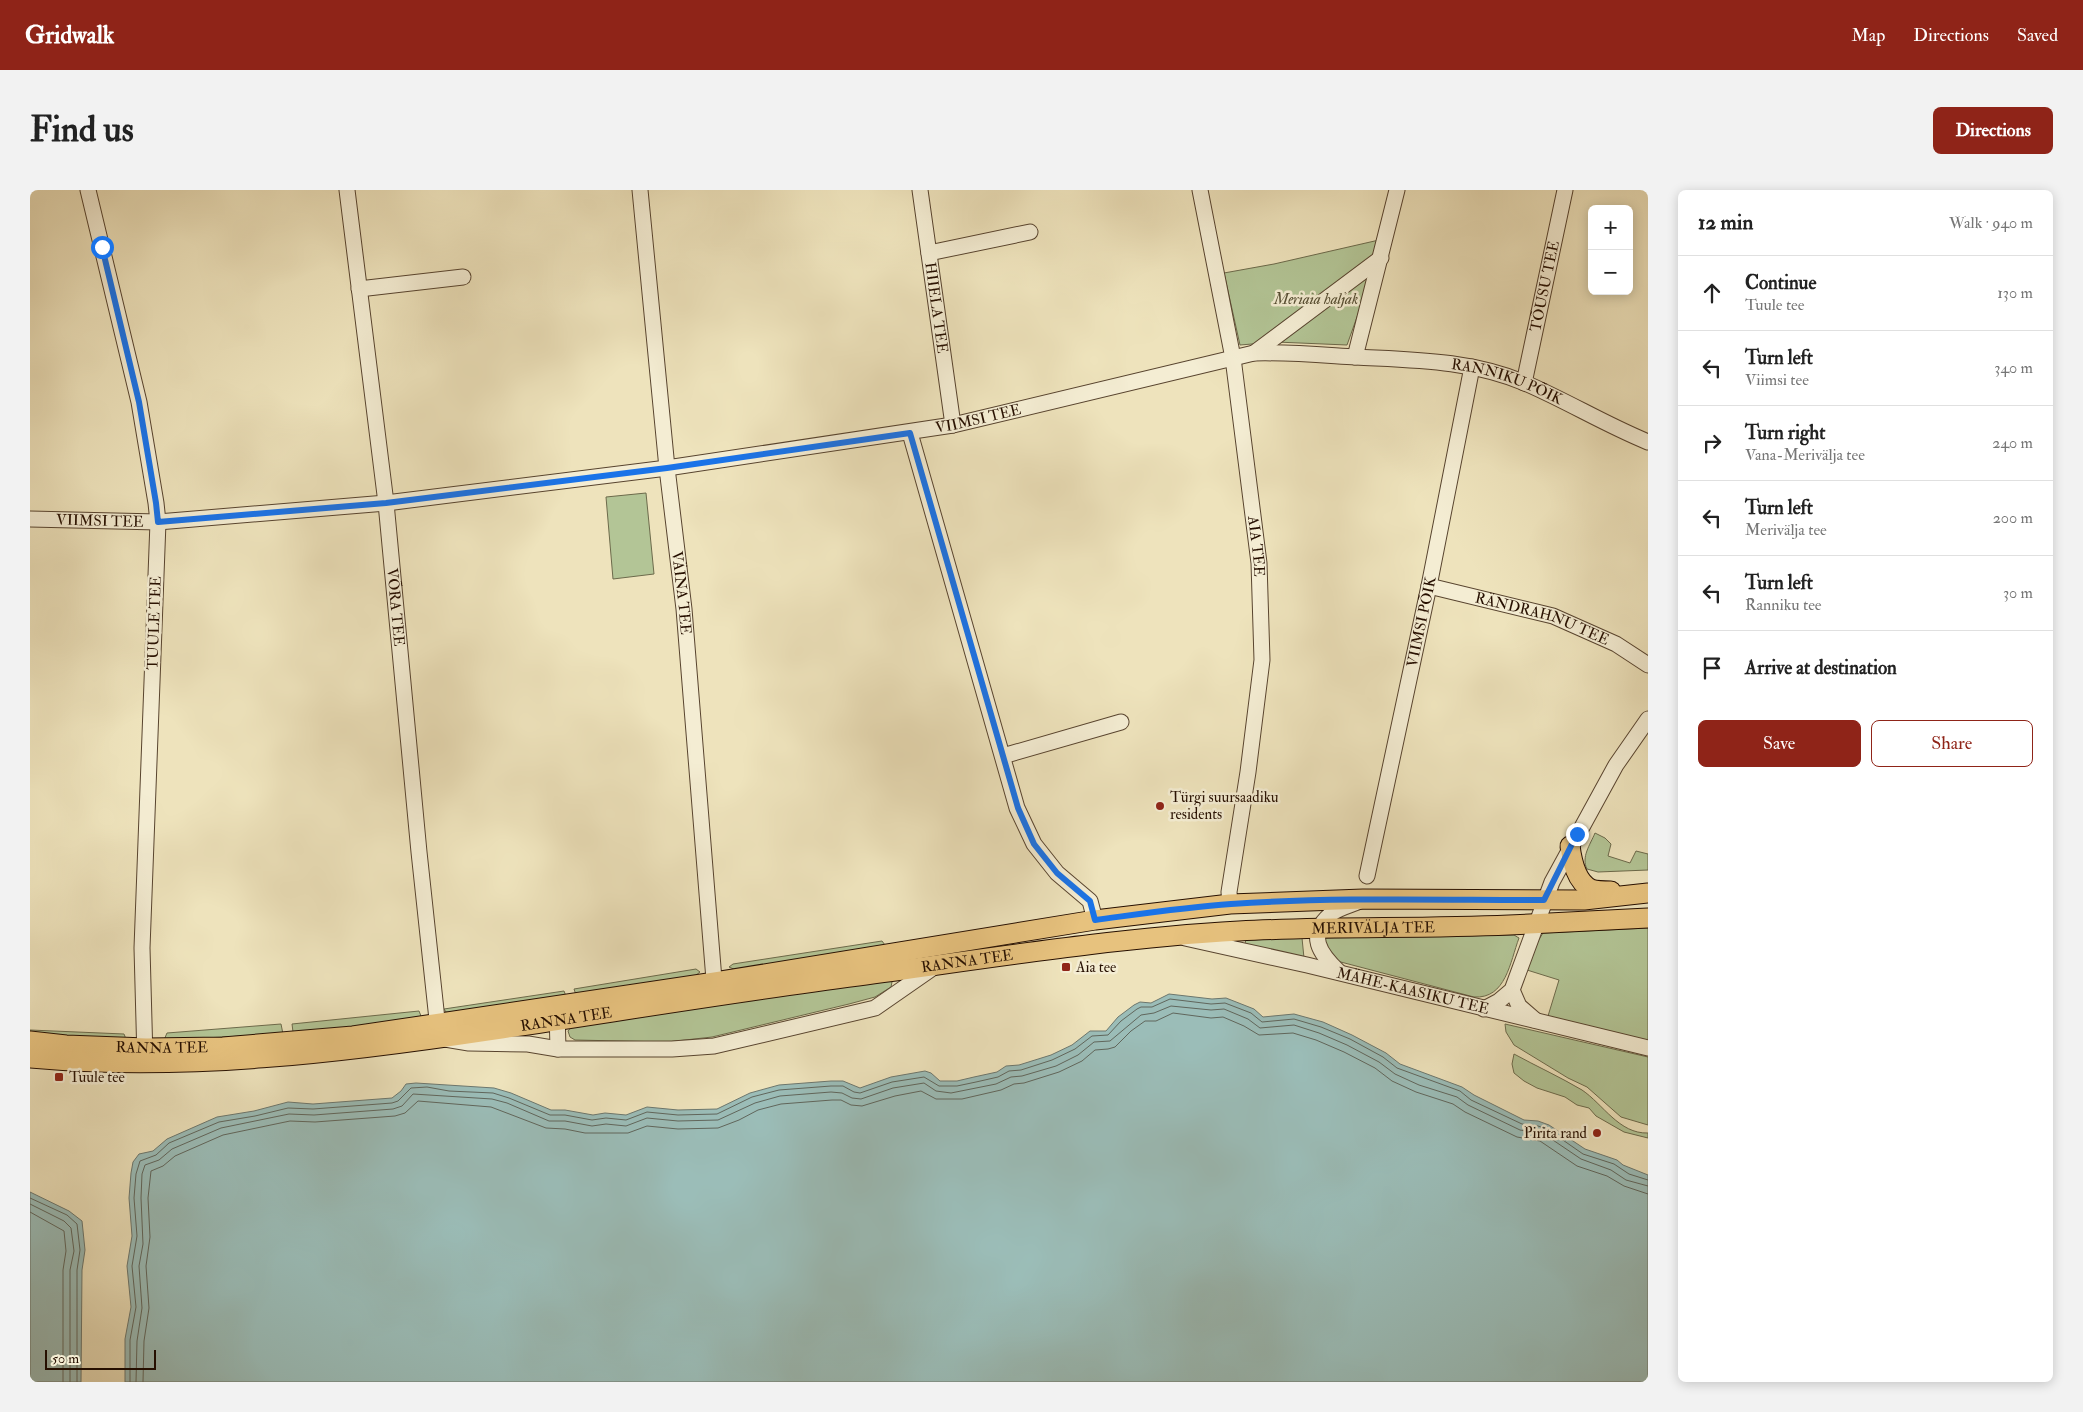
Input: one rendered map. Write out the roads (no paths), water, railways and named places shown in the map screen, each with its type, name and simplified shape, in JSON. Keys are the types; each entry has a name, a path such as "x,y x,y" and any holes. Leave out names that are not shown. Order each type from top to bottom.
{"main road":[{"path":"1570,846 1573,866 1580,878 1590,888 1628,894"},
{"name":"MERIVÄLJA TEE","path":"1095,920 1230,904 1363,899 1584,900 1648,893"},
{"name":"MERIVÄLJA TEE","path":"1100,944 1237,931 1536,924 1648,918"},
{"name":"RANNA TEE","path":"30,1058 60,1061 353,1036 438,1031 715,989 1095,920"},
{"name":"RANNA TEE","path":"715,989 934,967 1100,944"},
{"name":"RANNA TEE","path":"30,1041 146,1055"}],"street":[{"name":"TUULE TEE","path":"88,190 139,402 158,522 142,948 146,1055"},
{"name":"VÕRA TEE","path":"347,190 386,503 438,1031"},
{"name":"VÄINA TEE","path":"640,190 667,468 684,609 715,989"},
{"name":"HIIELA TEE","path":"920,190 952,425"},
{"name":"AIA TEE","path":"1200,190 1233,358 1259,563 1262,660 1248,772 1229,892 1230,904"},
{"path":"1355,357 1397,190"},
{"name":"TÕUSU TEE","path":"1524,383 1565,190"},
{"path":"928,252 1030,232"},
{"path":"1254,352 1381,258"},
{"path":"359,289 463,277"},
{"name":"VIIMSI TEE","path":"30,518 158,522 386,503 667,468 910,433 952,425 1254,352 1296,352 1355,357"},
{"name":"RANNIKU PÕIK","path":"1355,357 1416,359 1472,367 1524,383 1614,428 1648,442"},
{"name":"VIIMSI PÕIK","path":"1367,876 1429,586 1472,367"},
{"path":"910,433 1018,808 1034,844 1057,873 1090,901 1095,920"},
{"name":"RÄNDRAHNU TEE","path":"1429,586 1553,616 1616,644 1648,665"},
{"path":"1484,1009 1499,1001 1512,990 1544,900 1570,846 1616,765 1648,719"},
{"path":"1003,756 1121,722"},
{"path":"1340,973 1324,958 1317,945 1319,928 1332,913 1363,899"},
{"name":"MÄHE-KAASIKU TEE","path":"1178,936 1340,973 1648,1048"},
{"path":"438,1031 469,1043 528,1044 558,1049 672,1050 714,1046 875,1008 934,967"},
{"path":"1512,990 1519,1006 1536,1021"},
{"path":"557,1014 558,1049"}],"water":[{"path":"1169,994 1212,999 1226,998 1254,1009 1263,1017 1294,1014 1323,1022 1386,1053 1400,1064 1462,1087 1524,1120 1538,1121 1549,1125 1585,1149 1617,1160 1623,1165 1648,1175 1648,1382 125,1382 125,1339 131,1307 127,1266 132,1236 129,1198 133,1162 139,1154 153,1151 167,1139 217,1117 254,1111 288,1102 313,1104 392,1098 406,1084 416,1083 494,1088 551,1110 565,1110 593,1115 605,1113 626,1115 647,1107 678,1110 717,1109 750,1093 779,1085 843,1081 860,1088 891,1077 925,1071 931,1073 940,1081 957,1081 997,1072 1006,1066 1019,1065 1051,1055 1072,1045 1090,1031 1106,1031 1118,1017 1134,1005 1140,1002 1151,1003"},
{"path":"30,1192 69,1211 82,1221 85,1250 82,1270 81,1382 30,1382"}],"place":[{"name":"Türgi suursaadiku residents","path":"1160,806"},
{"name":"Aia tee","path":"1066,967"},
{"name":"Tuule tee","path":"59,1077"},
{"name":"Pirita rand","path":"1597,1133"}],"park label":[{"name":"Meriaia haljak","path":"1316,299"}]}
